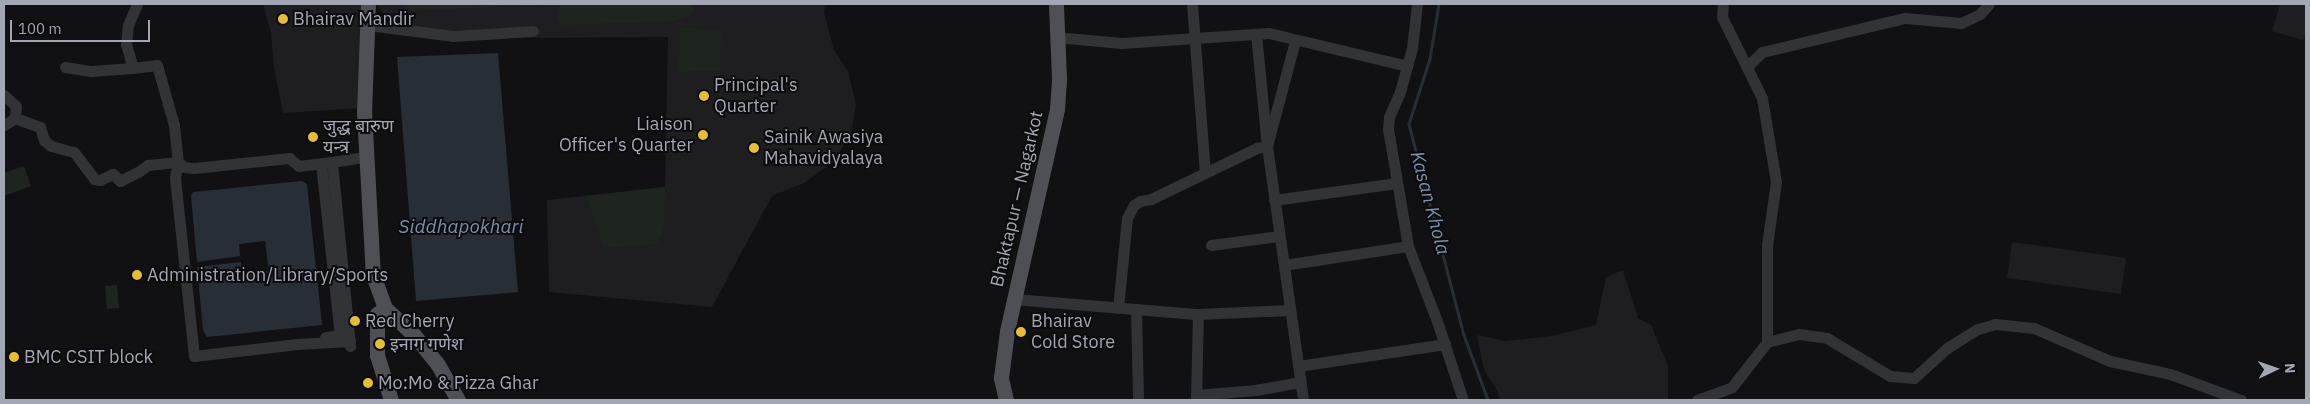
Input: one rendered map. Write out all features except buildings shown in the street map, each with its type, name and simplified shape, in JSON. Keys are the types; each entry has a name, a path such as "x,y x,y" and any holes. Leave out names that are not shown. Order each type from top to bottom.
{"main road":[{"path":"368,4 364,111 365,157 374,275 386,308 414,335 437,363 458,400"},
{"name":"Bhaktapur — Nagarkot","path":"1006,400 1001,369 1014,299 1057,109 1059,77 1056,4"},
{"path":"386,308 377,314 377,355 392,400"}],"street":[{"path":"133,68 126,44 128,25 137,4"},
{"path":"1192,4 1205,174"},
{"path":"1417,4 1408,66 1389,117 1388,129 1408,246 1445,344 1463,400"},
{"path":"1696,400 1732,387 1767,342 1767,245 1776,182 1762,98 1748,66 1722,17 1723,4"},
{"path":"1748,66 1762,52 1905,18 1961,24 1980,14 1989,4"},
{"path":"368,25 453,36 533,31"},
{"path":"1056,37 1122,43 1194,40 1269,33 1295,41 1408,66"},
{"path":"1256,34 1267,146 1303,400"},
{"path":"1267,146 1295,41"},
{"path":"65,67 91,71 157,65 174,125 178,162 175,178 194,356 297,344 340,335 327,163"},
{"path":"4,95 16,106 15,118"},
{"path":"15,118 40,128 44,140 50,146 74,152 94,178 100,180 113,174 120,180 148,165 178,162 184,167 194,168 289,158 299,166 365,157"},
{"path":"4,125 15,118"},
{"path":"1118,308 1127,218 1134,205 1205,174 1257,148 1267,146"},
{"path":"297,344 350,343 327,163"},
{"path":"1274,200 1397,183"},
{"path":"1212,245 1279,236"},
{"path":"1284,265 1408,246"},
{"path":"1014,299 1198,314 1290,310"},
{"path":"1136,309 1138,400"},
{"path":"1198,314 1196,398 1300,382"},
{"path":"1767,342 1799,334 1827,338 1890,376 1914,378 1947,348 1978,329 1995,324 2034,328 2110,361 2170,374 2241,400"},
{"path":"1298,366 1445,344"}],"shaded area":[{"path":"263,4 362,4 363,108 283,113 274,68 271,33"},
{"name":"Sainik Awasiya Mahavidyalaya","path":"377,4 825,4 824,13 834,50 848,71 856,104 851,134 833,162 804,183 772,196 712,307 549,292 547,200 665,187 668,37 535,38 533,26 437,32 403,30 384,16"},
{"path":"400,4 693,4 694,11 691,16 674,21 564,25 560,24 557,17 559,6 539,5 409,11"},
{"path":"2280,4 2306,4 2306,30 2303,40 2272,31"},
{"path":"680,27 721,30 720,70 679,72"},
{"path":"24,166 31,186 4,196 4,173"},
{"path":"665,187 664,227 661,237 656,244 604,248 586,196"},
{"path":"2012,242 2126,258 2121,294 2007,278"},
{"path":"1623,270 1638,318 1651,325 1668,366 1668,400 1499,400 1498,392 1484,370 1477,335 1505,341 1551,336 1596,325 1606,277"},
{"path":"117,285 119,308 107,309 105,286"}],"water":[{"name":"Siddhapokhari","path":"498,53 518,292 416,301 397,57"},
{"path":"302,181 307,184 322,325 207,337 203,330 197,267 241,262 242,274 269,271 265,241 239,244 240,256 197,262 191,196 193,192"}],"waterway":[{"name":"Kasan Khola","path":"1439,4 1430,59 1409,124 1464,335 1488,400"}],"place":[{"name":"Bhairav Mandir","path":"283,19"},
{"name":"Principal's Quarter","path":"704,96"},
{"name":"Liaison Officer's Quarter","path":"703,135"},
{"name":"जुद्ध बारुण यन्त्र","path":"313,137"},
{"name":"Sainik Awasiya Mahavidyalaya","path":"754,148"},
{"name":"Administration/Library/Sports","path":"137,275"},
{"name":"Red Cherry","path":"355,321"},
{"name":"Bhairav Cold Store","path":"1021,332"},
{"name":"इनाग गणेश","path":"380,344"},
{"name":"BMC CSIT block","path":"14,357"},
{"name":"Mo:Mo & Pizza Ghar","path":"368,383"}]}
